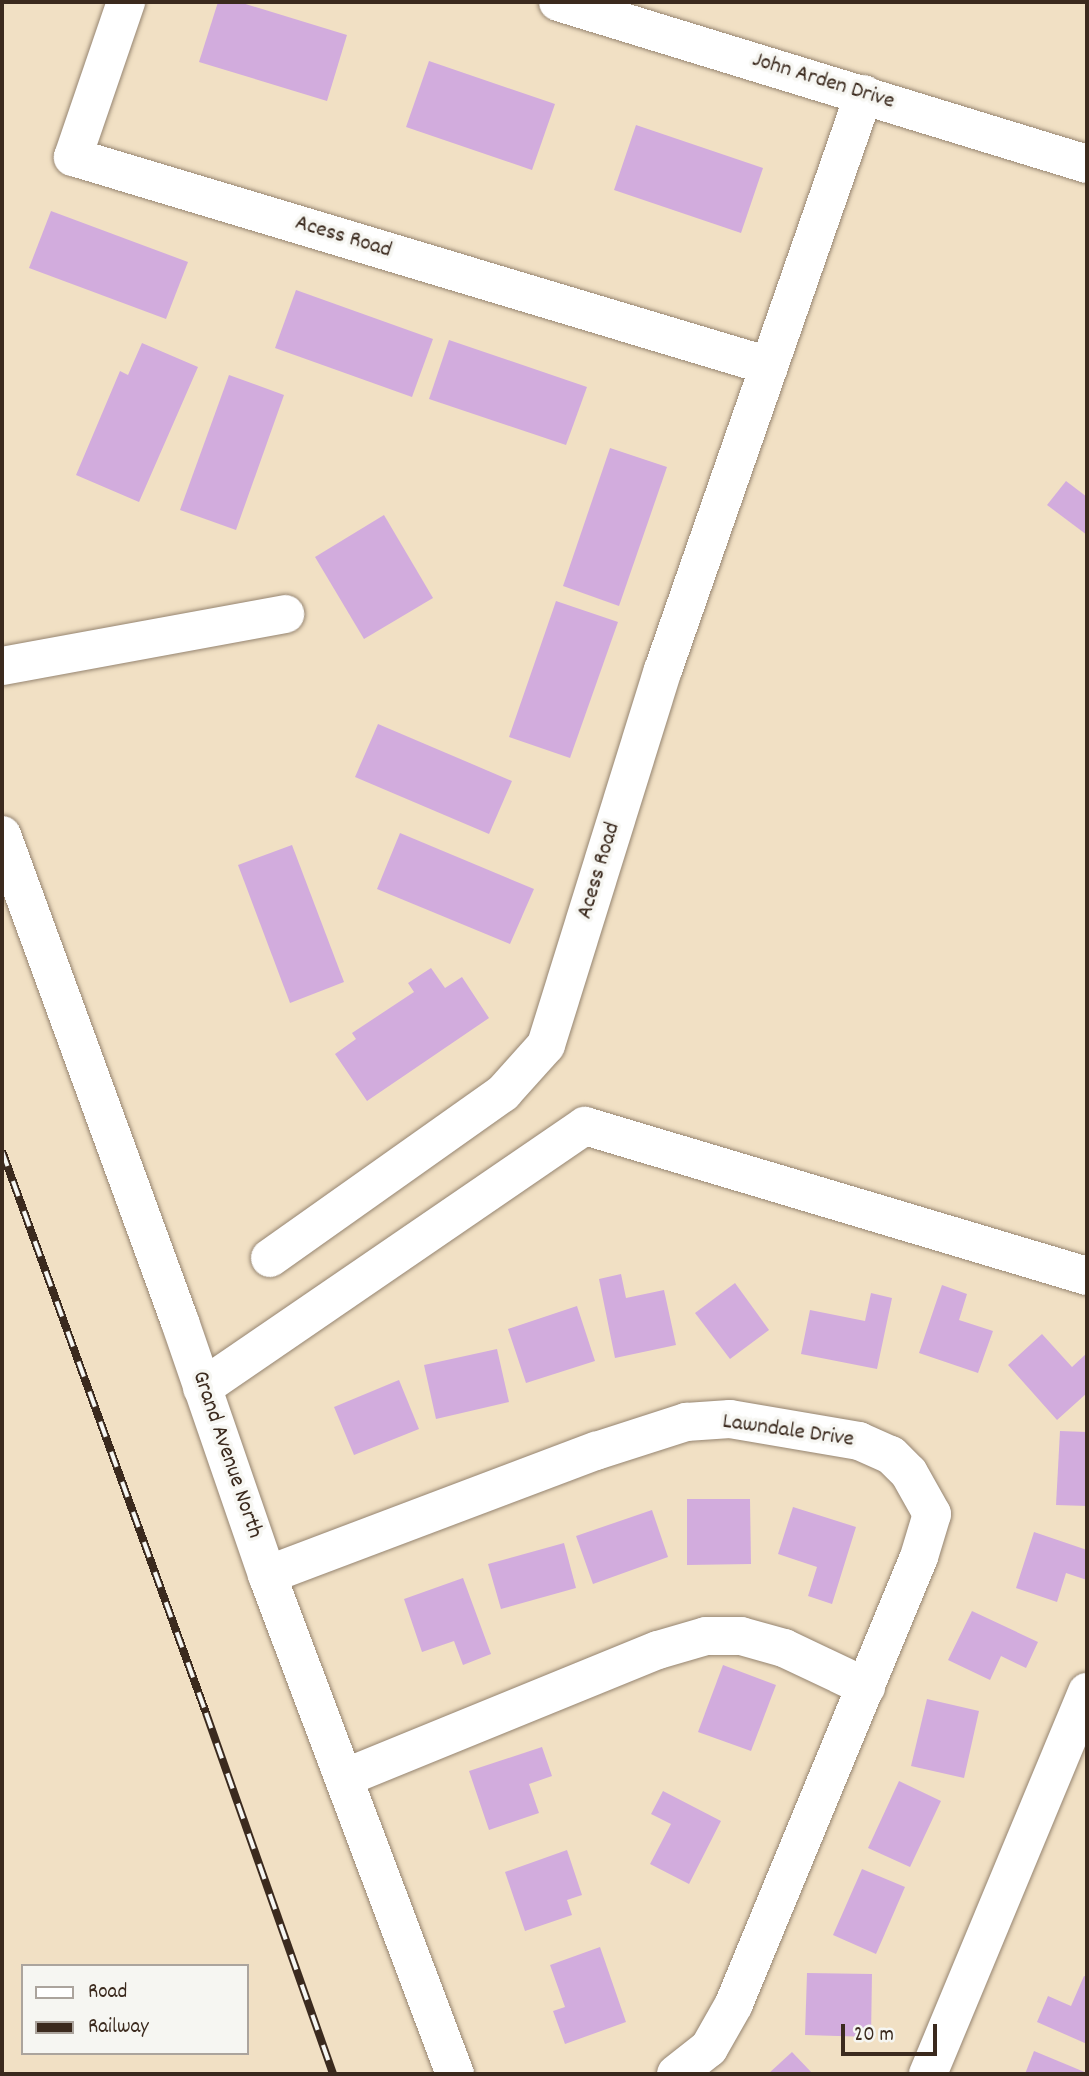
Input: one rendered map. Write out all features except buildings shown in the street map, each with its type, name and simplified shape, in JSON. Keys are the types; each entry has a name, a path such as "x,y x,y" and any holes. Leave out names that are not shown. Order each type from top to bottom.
{"street":[{"name":"Acess Road","path":"126,2 73,157 769,366"},
{"name":"John Arden Drive","path":"558,2 1087,164"},
{"name":"Acess Road","path":"270,1258 503,1093 546,1045 663,670 864,94"},
{"path":"2,666 285,614"},
{"name":"Grand Avenue North","path":"2,835 267,1575 455,2074"},
{"path":"202,1388 585,1126 1087,1276"},
{"name":"Lawndale Drive","path":"267,1575 596,1451 686,1422 730,1419 859,1441 891,1455 909,1473 932,1514 919,1558 734,2004 709,2048 676,2074"},
{"path":"344,1778 658,1650 706,1636 741,1636 784,1648 866,1687"},
{"path":"928,2074 1087,1692"}],"railway":[{"path":"2,1151 206,1713 333,2074"}]}
